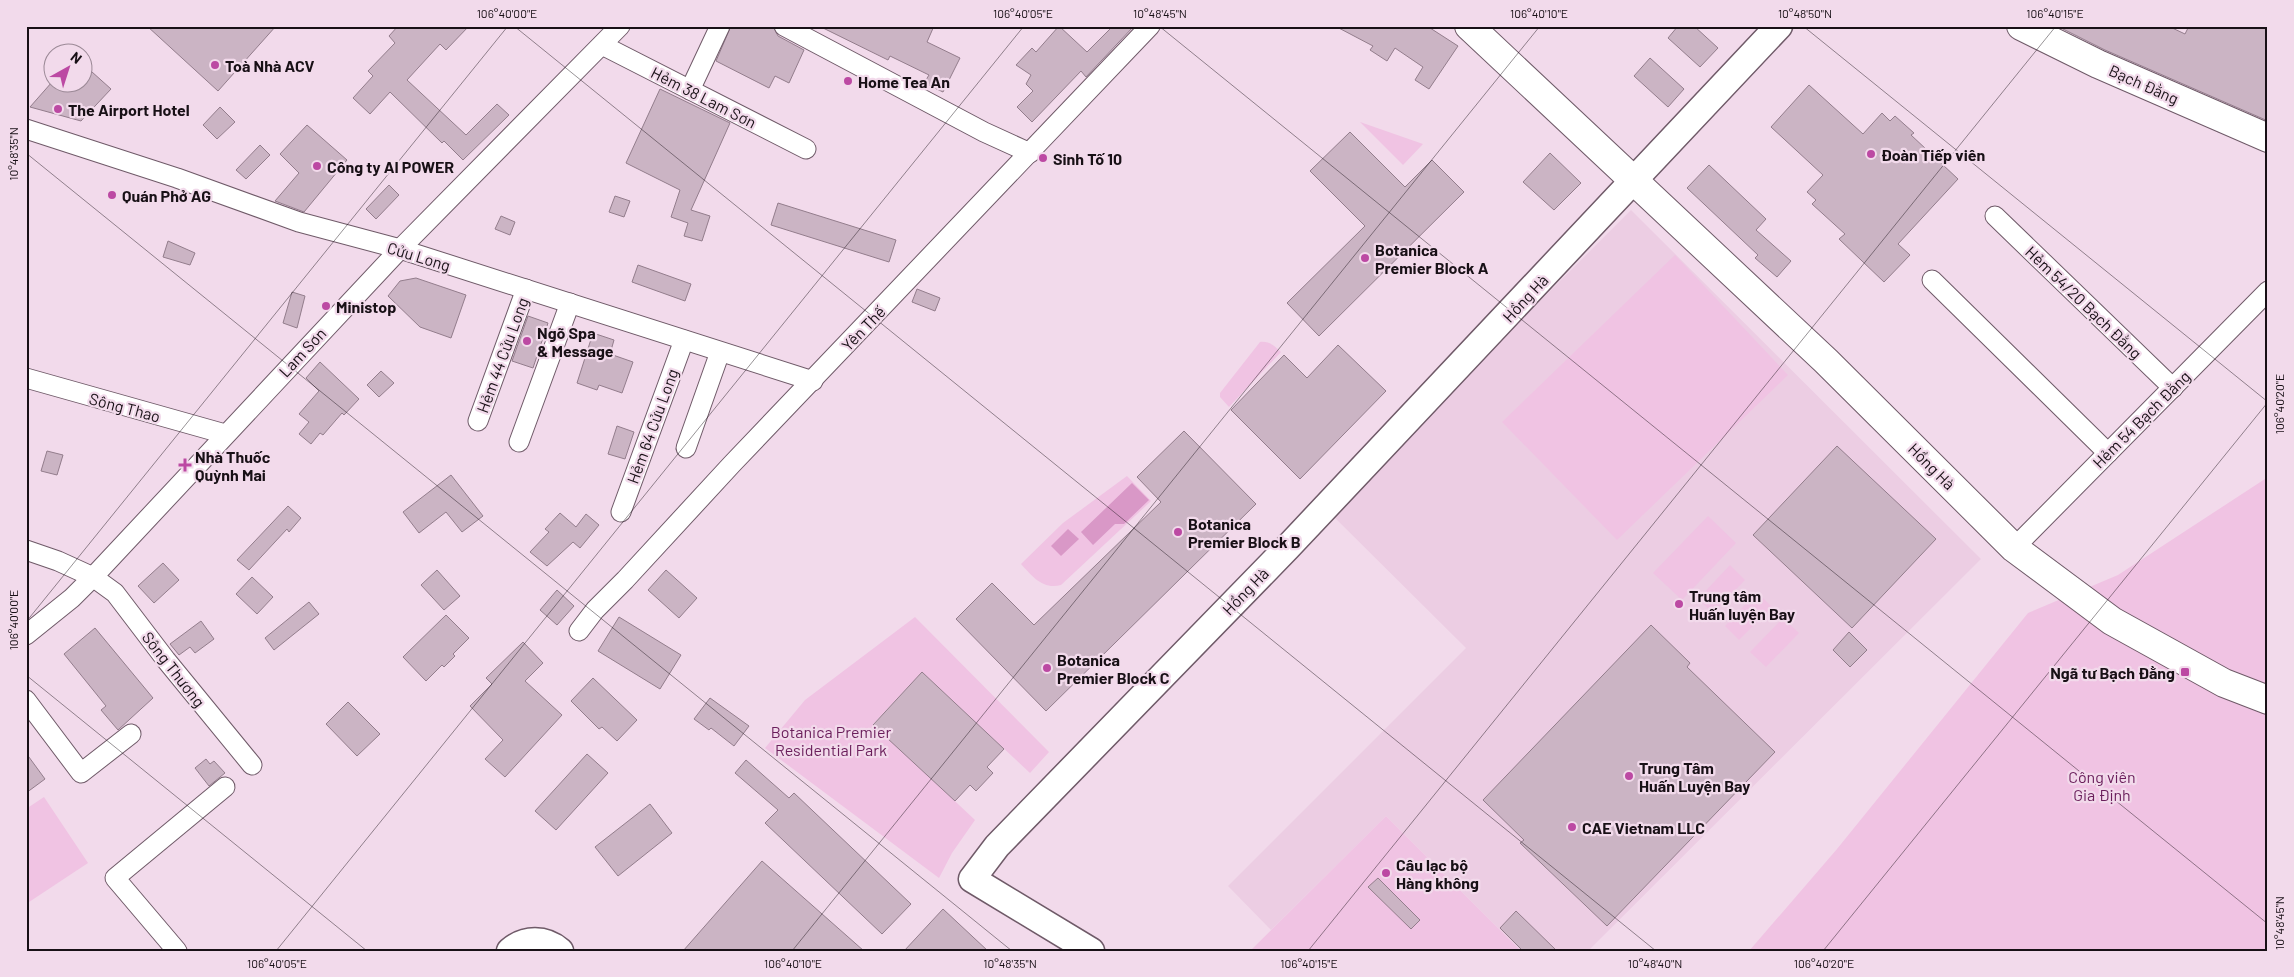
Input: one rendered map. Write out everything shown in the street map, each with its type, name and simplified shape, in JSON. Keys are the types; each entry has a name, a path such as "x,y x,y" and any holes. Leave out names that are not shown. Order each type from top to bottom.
{"main road":[{"name":"Hồng Hà","path":"1469,26 1826,361 2014,548 2112,622 2224,683 2268,700"},
{"name":"Bạch Đằng","path":"2021,26 2098,64 2268,138"}],"street":[{"name":"Lam Sơn","path":"26,635 72,598 93,577 400,249 620,26"},
{"path":"690,90 720,26"},
{"path":"784,26 984,132 1030,153"},
{"name":"Yên Thế","path":"579,631 595,610 1150,26"},
{"name":"Hồng Hà","path":"1091,951 972,879 997,846 1288,547 1539,283 1634,179 1779,26"},
{"name":"Hẻm 38 Lam Sơn","path":"602,45 806,149"},
{"name":"Cửu Long","path":"27,130 177,178 299,222 400,249 813,381"},
{"name":"Hẻm 54/20 Bạch Đằng","path":"1994,216 2173,388"},
{"path":"1932,280 2108,452"},
{"name":"Hẻm 44 Cửu Long","path":"478,420 526,289"},
{"name":"Hẻm 54 Bạch Đằng","path":"2014,548 2268,291"},
{"path":"519,442 570,303"},
{"name":"Hẻm 64 Cửu Long","path":"621,512 684,340"},
{"path":"686,448 720,352"},
{"name":"Sông Thao","path":"26,378 225,434"},
{"name":"Sông Thương","path":"26,550 58,561 93,577 115,593 166,660 252,765"},
{"path":"26,700 81,772 131,734"},
{"path":"176,951 114,878 225,787"},
{"path":"510,951 522,943 538,941 549,944 560,951"}],"shaded area":[{"name":"Trung tâm Huấn luyện Bay","path":"1631,210 1981,559 1588,951 1521,951 1386,816 1271,930 1228,886 1466,648 1329,512"},
{"path":"1132,483 1149,500 1124,524 1115,524 1093,545 1081,532"},
{"path":"1068,529 1079,539 1061,556 1051,546"}],"green space":[{"path":"1360,122 1423,144 1403,165"},
{"path":"1675,255 1788,375 1617,540 1502,422"},
{"path":"1260,342 1269,343 1281,352 1229,407 1220,397 1220,393"},
{"path":"1127,476 1151,501 1061,585 1049,586 1043,584 1021,564 1063,523"},
{"name":"Công viên Gia Định","path":"2268,477 2268,951 1749,951 1837,849 2028,613 2118,575"},
{"path":"1708,516 1736,543 1682,600 1653,573"},
{"path":"1730,565 1745,580 1713,613 1698,599"},
{"path":"1757,592 1772,607 1739,640 1725,626"},
{"name":"Botanica Premier Residential Park","path":"915,617 1049,752 1030,773 922,672 873,724 975,820 952,853 939,878 765,748 805,700"},
{"path":"1783,618 1799,633 1766,667 1750,652"},
{"path":"44,797 88,863 26,904 26,809"},
{"name":"Câu lạc bộ Hàng không","path":"1386,816 1521,951 1250,951"}],"building":[{"name":"Toà Nhà ACV","path":"147,26 276,26 218,91"},
{"path":"398,26 469,26 446,50 440,44 407,80 466,135 497,104 509,115 463,160 444,141 442,143 390,92 370,114 353,98 373,76 368,71 395,43 389,36"},
{"path":"731,26 773,26 778,36 804,50 789,83 775,76 769,88 716,61"},
{"path":"819,26 934,26 927,42 960,58 943,92 924,83 929,75 890,56 888,60"},
{"path":"1059,26 1087,52 1113,26 1134,26 1086,77 1081,71 1032,122 1017,107 1033,91 1026,84 1031,75 1016,65 1032,48 1036,52"},
{"path":"1335,26 1427,26 1458,46 1429,89 1415,80 1423,67 1395,48 1387,61 1370,50 1373,46"},
{"path":"1678,26 1694,26 1718,48 1700,67 1668,38"},
{"path":"2057,26 2168,26 2185,34 2189,26 2268,26 2268,121 2105,50"},
{"path":"1650,58 1684,89 1668,107 1634,76"},
{"path":"92,72 111,89 81,121 30,107 43,92 92,92"},
{"path":"1809,85 1863,134 1882,113 1890,121 1895,116 1914,133 1911,135 1958,179 1898,244 1910,255 1884,282 1839,239 1845,234 1812,204 1816,200 1807,192 1823,175 1771,127"},
{"path":"660,89 730,123 691,210 710,216 702,241 684,236 688,223 671,217 680,190 626,163"},
{"path":"220,107 235,122 217,139 203,125"},
{"name":"Công ty AI POWER","path":"307,125 347,160 304,212 275,201 299,173 280,154"},
{"name":"Botanica Premier Block A","path":"1350,132 1405,187 1432,160 1464,192 1319,336 1287,303 1365,226 1310,171"},
{"path":"260,145 270,155 246,179 236,170"},
{"path":"1550,153 1581,183 1554,210 1523,182"},
{"path":"1709,165 1766,219 1756,230 1791,261 1777,277 1755,258 1758,255 1687,188"},
{"path":"389,185 399,195 376,219 366,209"},
{"path":"615,196 630,201 624,217 609,212"},
{"path":"778,203 896,240 889,262 771,225"},
{"path":"501,216 515,222 510,235 495,229"},
{"path":"168,241 195,253 190,265 163,257"},
{"path":"638,265 691,284 685,301 632,282"},
{"path":"416,278 466,295 451,338 420,327 388,296 400,281"},
{"path":"917,289 940,298 935,311 912,302"},
{"path":"292,292 305,296 297,328 283,323"},
{"name":"Ngõ Spa & Message","path":"528,316 548,323 533,368 512,361"},
{"path":"593,333 614,340 610,354 633,362 622,393 599,385 597,390 577,383"},
{"path":"1338,345 1386,391 1300,479 1231,410 1284,355 1307,378"},
{"path":"320,362 359,399 344,415 342,413 323,435 320,433 311,444 299,434 309,422 299,414 319,391 306,378"},
{"path":"381,371 394,383 379,397 367,385"},
{"path":"617,426 634,432 625,459 608,454"},
{"path":"1184,431 1256,504 1046,711 956,619 992,583 1034,625 1161,502 1137,477"},
{"path":"1837,446 1936,539 1852,628 1753,535"},
{"path":"47,451 63,455 57,475 41,471"},
{"path":"451,475 483,516 462,532 446,512 419,533 403,512"},
{"path":"288,506 301,518 289,532 287,529 249,570 237,560"},
{"path":"560,513 576,527 586,514 599,525 580,548 573,542 547,566 530,552 549,532 545,529"},
{"path":"163,563 179,580 154,603 138,586"},
{"path":"437,570 460,596 444,610 421,585"},
{"path":"666,570 697,598 679,618 648,590"},
{"path":"252,577 273,597 257,614 236,594"},
{"path":"557,590 574,606 557,625 540,610"},
{"path":"309,602 319,614 274,650 265,638"},
{"path":"446,615 469,638 453,654 455,656 444,667 442,665 426,681 403,657"},
{"path":"619,617 681,655 660,689 598,651"},
{"path":"201,621 214,639 195,653 190,647 179,655 170,644"},
{"name":"Trung Tâm Huấn Luyện Bay","path":"1651,625 1690,663 1687,667 1775,752 1607,926 1520,843 1524,840 1483,800"},
{"path":"95,628 153,698 118,730 101,710 106,706 64,654"},
{"path":"1849,632 1867,650 1850,667 1833,650"},
{"path":"523,642 543,663 525,681 562,715 505,777 485,759 503,740 470,706 492,684 486,678"},
{"path":"922,672 1004,749 987,767 993,773 976,791 970,785 955,801 873,725"},
{"path":"593,678 637,720 617,741 602,727 599,729 571,701"},
{"path":"710,698 749,726 734,746 711,728 709,730 694,719"},
{"path":"348,702 380,734 357,756 326,724"},
{"path":"26,753 45,779 26,793"},
{"path":"587,754 608,773 556,830 535,811"},
{"path":"206,759 210,764 214,761 225,773 209,786 195,768"},
{"path":"746,760 789,798 794,793 911,904 882,934 765,823 778,810 735,773"},
{"path":"650,804 672,833 618,876 595,847"},
{"path":"762,861 864,951 683,951"},
{"path":"1378,878 1420,920 1411,929 1368,887"},
{"path":"943,909 988,951 904,951"},
{"path":"1516,911 1557,951 1523,951 1500,928"}],"place":[{"name":"Toà Nhà ACV","path":"215,65"},
{"name":"Home Tea An","path":"848,81"},
{"name":"The Airport Hotel","path":"58,109"},
{"name":"Đoàn Tiếp viên","path":"1871,154"},
{"name":"Sinh Tố 10","path":"1043,158"},
{"name":"Công ty AI POWER","path":"317,166"},
{"name":"Quán Phở AG","path":"112,195"},
{"name":"Botanica Premier Block A","path":"1365,258"},
{"name":"Ministop","path":"326,306"},
{"name":"Ngõ Spa & Message","path":"527,341"},
{"name":"Nhà Thuốc Quỳnh Mai","path":"185,465"},
{"name":"Botanica Premier Block B","path":"1178,532"},
{"name":"Trung tâm Huấn luyện Bay","path":"1679,604"},
{"name":"Botanica Premier Block C","path":"1047,668"},
{"name":"Ngã tư Bạch Đằng","path":"2185,672"},
{"name":"Trung Tâm Huấn Luyện Bay","path":"1629,776"},
{"name":"CAE Vietnam LLC","path":"1572,827"},
{"name":"Câu lạc bộ Hàng không","path":"1386,873"}]}
